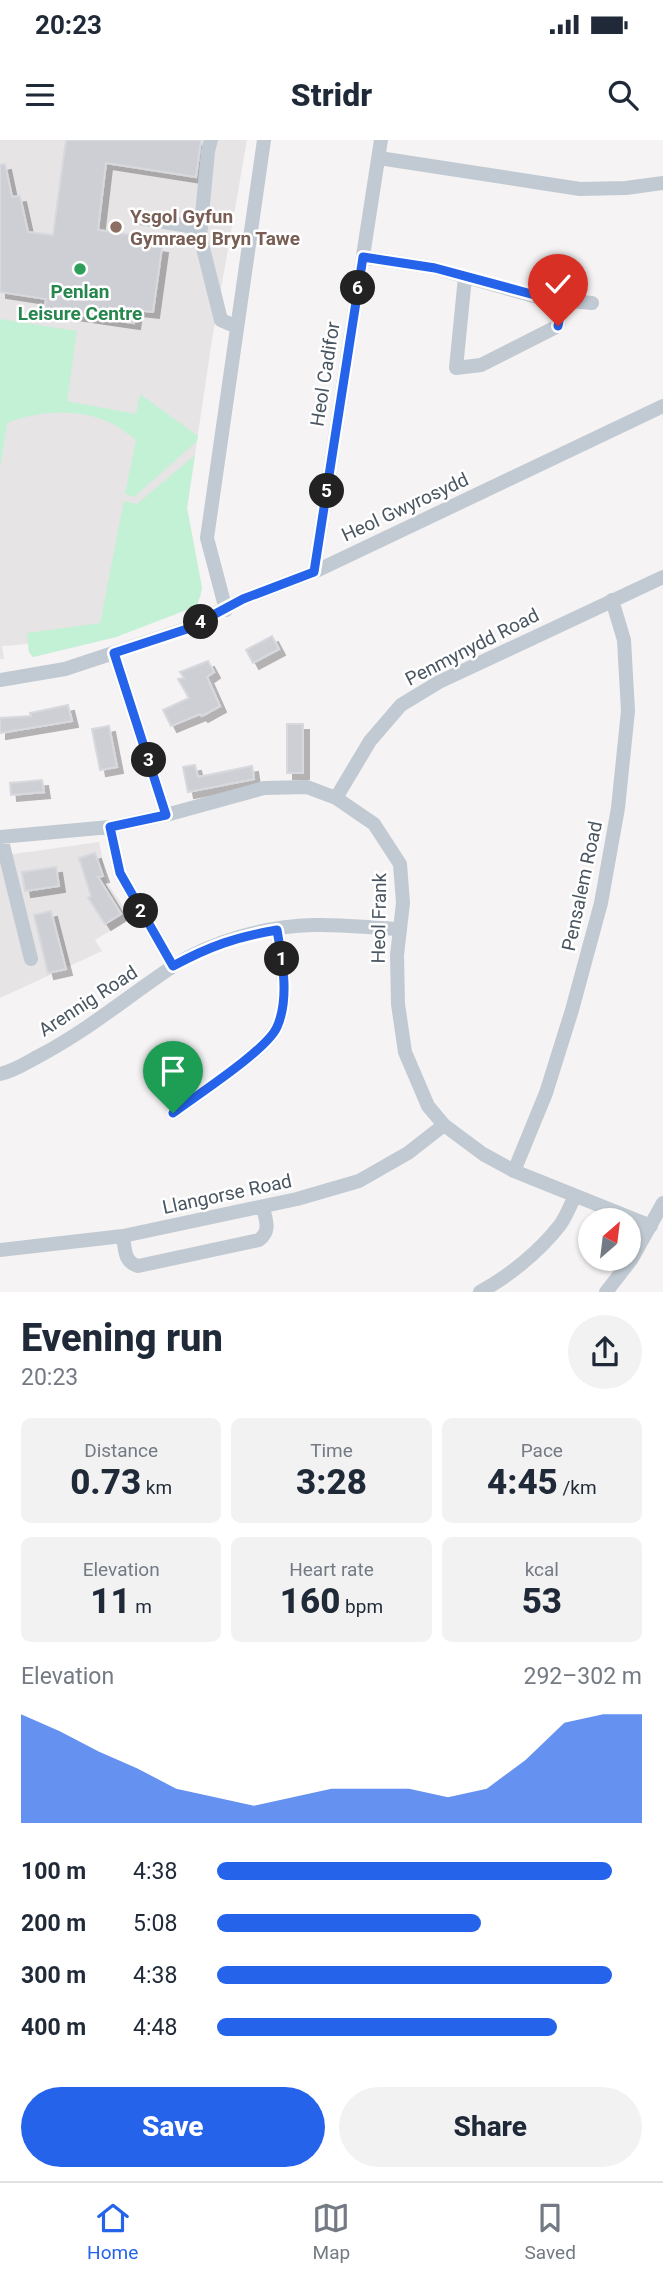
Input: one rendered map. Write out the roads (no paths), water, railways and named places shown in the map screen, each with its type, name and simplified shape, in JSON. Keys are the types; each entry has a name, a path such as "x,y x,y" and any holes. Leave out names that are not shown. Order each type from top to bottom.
{"street":[{"path":"211,140 200,236 219,319 237,327"},
{"path":"226,610 207,538 264,140"},
{"name":"Heol Cadifor","path":"314,572 381,140"},
{"path":"379,158 580,188 626,188 663,183"},
{"path":"140,218 201,228"},
{"path":"363,257 435,268 562,304 570,301 592,303"},
{"path":"465,277 456,368 481,365 558,326 562,304"},
{"name":"Heol Gwyrosydd","path":"0,680 65,669 187,629 243,599 314,572 663,406"},
{"name":"Penmynydd Road","path":"336,798 370,741 401,705 439,682 663,577"},
{"name":"Pensalem Road","path":"514,1171 546,1093 572,1010 601,904 618,808 628,711 624,640 612,600"},
{"path":"114,653 166,815"},
{"name":"Heol Frank","path":"1,837 110,827 166,815 264,788 307,787 336,798 374,824 400,864 403,903 399,929 398,1004 405,1052 428,1106 444,1125 483,1154 514,1171 651,1226"},
{"path":"110,827 120,873 173,966"},
{"path":"1,837 31,959"},
{"name":"Arennig Road","path":"0,1074 50,1050 90,1026 173,966 203,950 240,936 313,925 399,929"},
{"path":"173,1113 266,1043 278,1026 283,1006 283,968 277,930"},
{"name":"Llangorse Road","path":"0,1250 122,1236 263,1208 359,1181 408,1153 444,1125"},
{"path":"480,1292 530,1256 560,1225 575,1196"},
{"path":"606,1292 631,1260 663,1203"},
{"path":"122,1236 127,1259 138,1266 260,1240 268,1228 263,1208"}],"place":[{"name":"Ysgol Gyfun Gymraeg Bryn Tawe","path":"116,227"},
{"name":"Penlan Leisure Centre","path":"80,269"}]}
